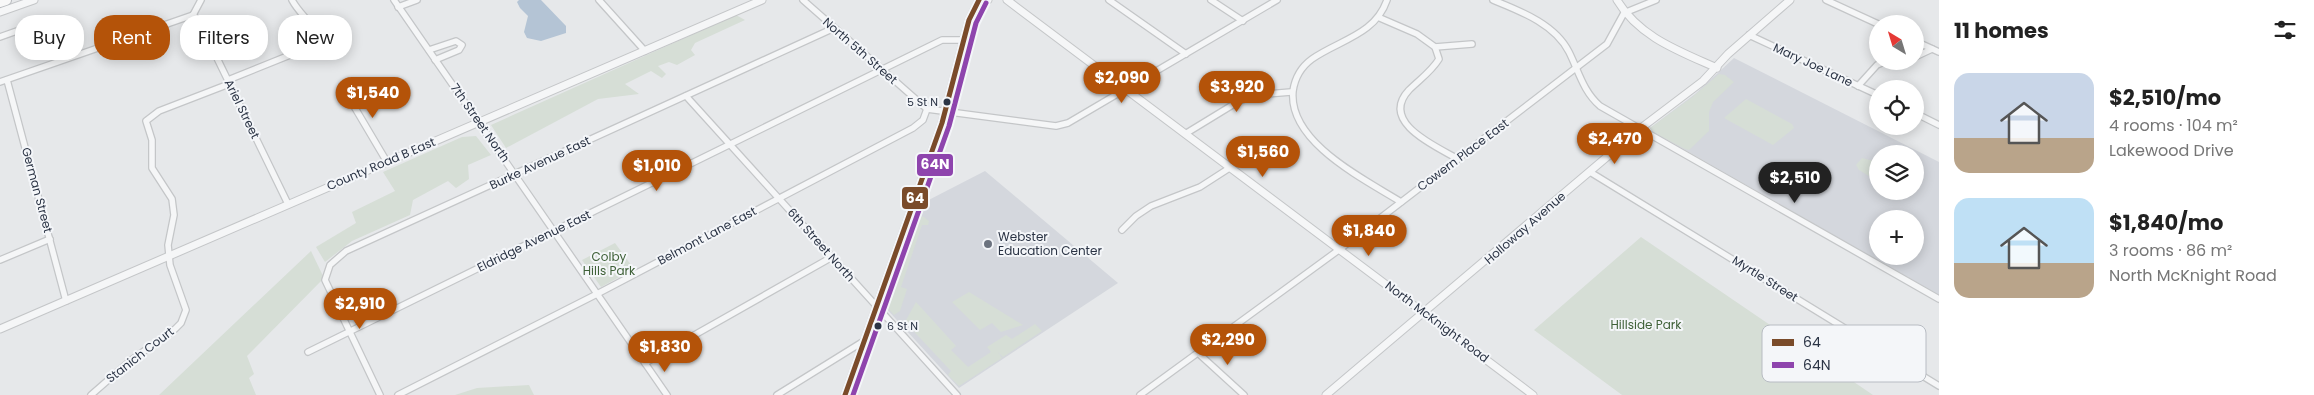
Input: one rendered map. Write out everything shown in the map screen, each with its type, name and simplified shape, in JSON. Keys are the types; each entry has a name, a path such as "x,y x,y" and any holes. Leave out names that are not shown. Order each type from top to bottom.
{"highway":[{"path":"0,2 6,0"}],"street":[{"path":"0,12 34,0"},
{"path":"194,15 201,0"},
{"path":"169,256 174,207 169,192 160,183 152,168 152,140 145,124 149,117 159,110 315,45 318,39 314,23 296,8 292,0"},
{"name":"7th Street North","path":"394,0 667,395"},
{"path":"398,7 417,0"},
{"path":"599,0 645,51"},
{"name":"County Road B East","path":"0,329 762,0"},
{"name":"North 5th Street","path":"803,0 927,109"},
{"path":"845,395 946,110 963,40 974,7 979,0"},
{"path":"974,7 988,0"},
{"name":"North McKnight Road","path":"1007,0 1533,395"},
{"path":"1109,0 1186,54"},
{"path":"1211,0 1243,21"},
{"path":"927,109 1060,126 1278,0"},
{"path":"1387,0 1380,18 1364,31 1306,63 1296,76 1291,92 1297,119 1316,144 1401,202"},
{"path":"1492,0 1535,21 1556,35 1566,45 1588,95 1595,102 1939,298"},
{"path":"1616,0 1624,14 1652,35 1717,68"},
{"path":"1624,14 1656,0"},
{"name":"Holloway Avenue","path":"1326,395 1641,128 1689,93 1717,68 1728,54 1790,0"},
{"path":"1826,0 1869,20"},
{"name":"Cowern Place East","path":"1140,395 1340,249 1607,44 1624,14"},
{"path":"1380,18 1418,33 1435,47 1438,59 1435,69 1402,95 1399,111 1404,121 1415,132 1458,160"},
{"path":"0,82 180,20"},
{"name":"Burke Avenue East","path":"350,332 325,280 330,265 346,251 516,175 834,28"},
{"path":"0,36 15,31"},
{"name":"Mary Joe Lane","path":"1749,35 1869,91"},
{"name":"Eldridge Avenue East","path":"308,352 945,39 963,40"},
{"path":"429,50 454,41 462,45 459,50 435,60"},
{"path":"1435,47 1472,44"},
{"path":"1924,45 1939,52"},
{"path":"1924,54 1932,48"},
{"name":"Ariel Street","path":"218,60 288,204"},
{"path":"1858,86 1873,70"},
{"name":"German Street","path":"7,80 66,301"},
{"path":"342,86 386,162"},
{"path":"1185,134 1238,101 1257,95 1291,92"},
{"name":"6th Street North","path":"686,96 957,395"},
{"name":"Belmont Lane East","path":"398,395 598,294 913,128 924,120 927,115 927,109"},
{"path":"1924,118 1939,125"},
{"path":"1122,230 1136,216 1151,206 1200,187 1231,167"},
{"name":"Myrtle Street","path":"1590,172 1840,325"},
{"path":"0,260 50,239"},
{"name":"Stanich Court","path":"91,395 130,361 175,329 185,316 186,307 170,264 169,256"},
{"path":"645,363 832,257"},
{"path":"350,332 380,395"},
{"path":"777,395 864,341"},
{"path":"1198,352 1244,395"},
{"name":"Myrtle Street","path":"1926,378 1939,386"}],"shaded area":[{"path":"1734,58 1869,126 1869,135 1886,135 1905,145 1869,145 1869,200 1924,200 1924,154 1939,162 1939,295 1886,265 1924,265 1924,210 1869,210 1869,255 1652,131 1650,128 1695,94"},
{"name":"Webster Education Center","path":"985,171 1118,283 959,388 884,306 917,206"}],"green space":[{"path":"736,15 745,20 695,43 691,50 695,55 677,65 669,62 658,66 666,74 662,78 651,71 625,84 639,94 598,99 506,148 491,125"},
{"path":"1719,74 1725,75 1734,82 1713,102 1709,112 1709,131 1689,150 1653,132 1650,128 1691,98"},
{"path":"1746,99 1792,124 1794,128 1773,145 1724,118"},
{"path":"476,136 491,155 468,165 469,179 456,188 448,181 413,200 410,215 352,241 325,262 316,247 356,223 352,212 395,191 383,172 462,137"},
{"path":"1862,158 1869,160 1869,176 1859,170 1856,165"},
{"path":"918,216 924,217 929,221 928,225 922,225 901,287 907,289 900,311 894,315 884,304 913,219"},
{"name":"Hillside Park","path":"1641,237 1770,325 1762,325 1762,382 1854,382 1873,395 1622,395 1534,330"},
{"name":"Colby Hills Park","path":"615,243 634,269 601,287 582,260"},
{"path":"311,251 324,278 247,356 254,374 249,378 256,395 159,395"},
{"path":"969,292 1023,325 1001,332 992,323 980,330 952,302"},
{"path":"916,302 956,346 951,350 968,367 991,352 987,347 1006,335 1012,339 1035,324 1042,331 1003,357 998,352 1002,358 959,386 948,375 951,371 905,322"},
{"path":"529,385 534,395 455,395 477,388"}],"water":[{"path":"519,0 541,0 566,26 566,33 541,41 527,38 524,32 528,16 520,8 517,2"}],"transit line":[{"name":"64","path":"845,395 942,123 969,20 979,0"},
{"name":"64N","path":"853,395 949,126 976,23 986,3"}],"place":[{"name":"5 St N","path":"947,102"},
{"name":"Webster Education Center","path":"988,244"},
{"name":"6 St N","path":"878,326"}]}
